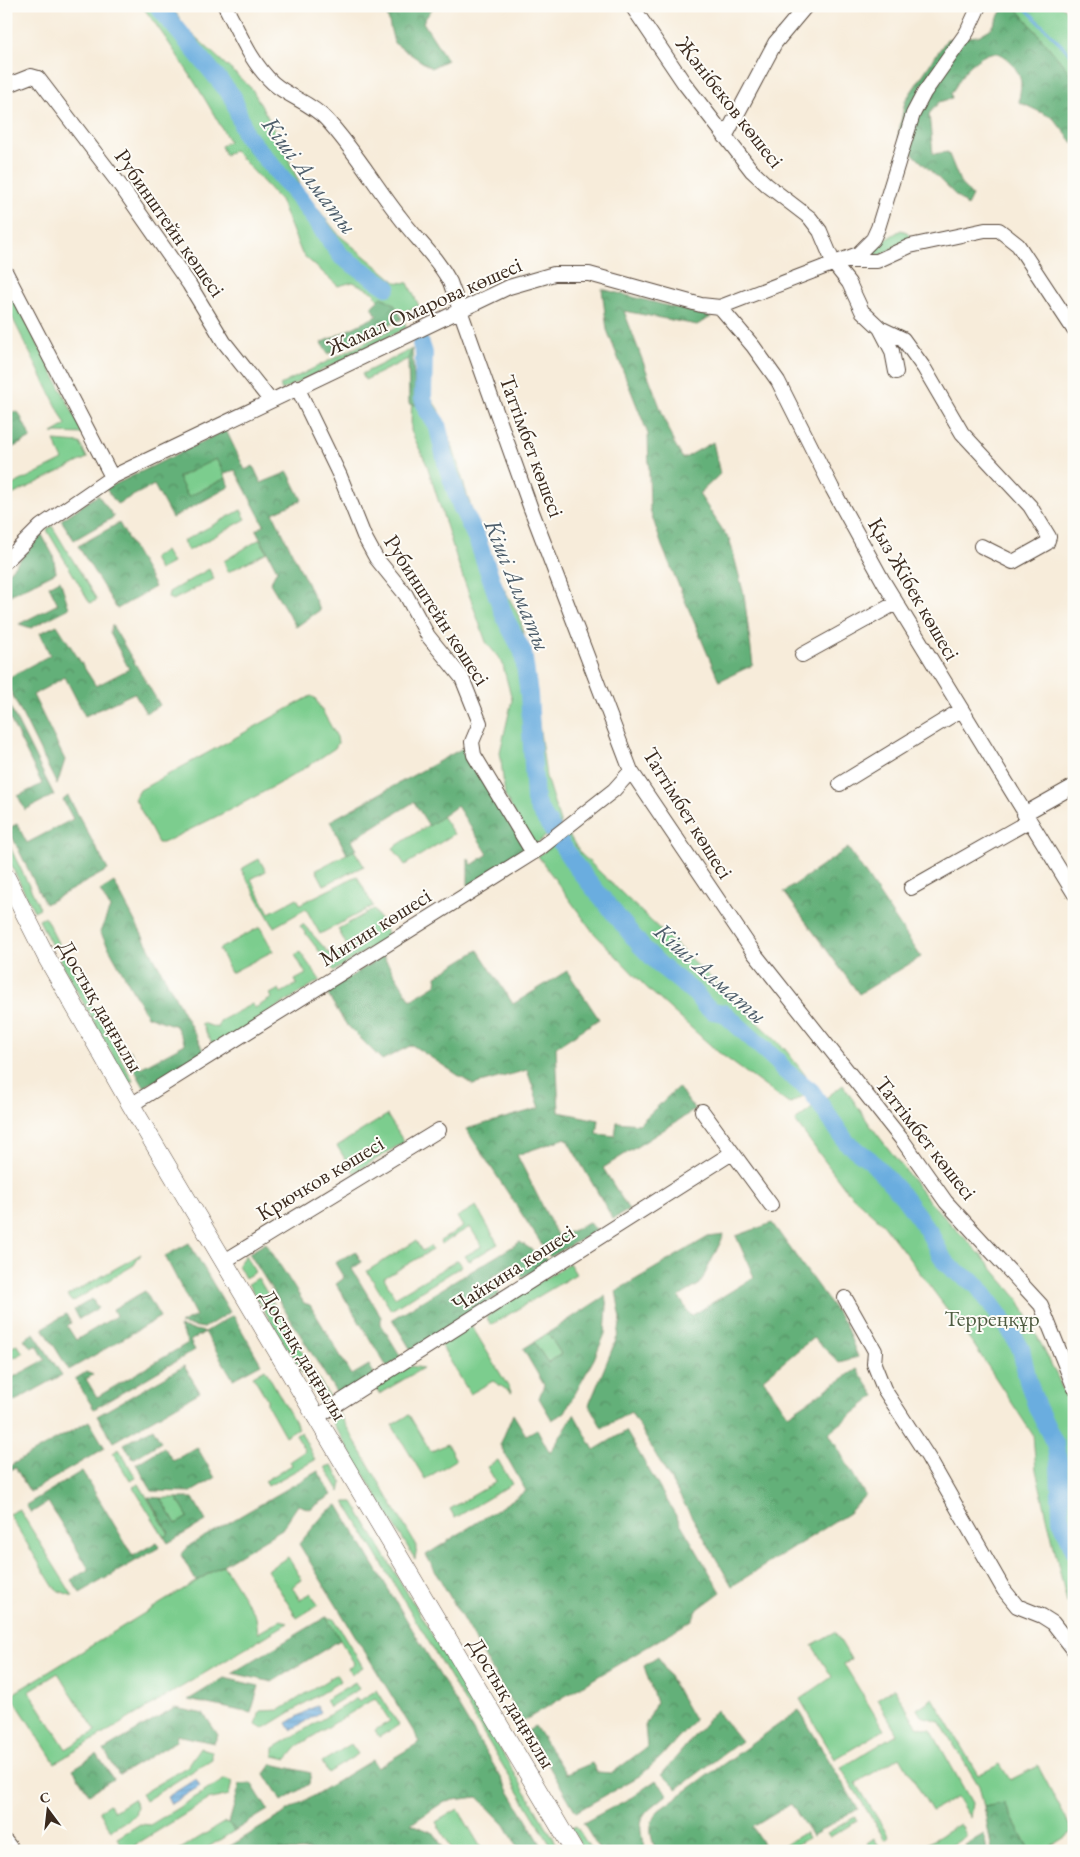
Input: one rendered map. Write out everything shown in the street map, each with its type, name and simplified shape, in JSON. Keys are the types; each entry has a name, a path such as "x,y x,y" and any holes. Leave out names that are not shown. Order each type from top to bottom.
{"main road":[{"name":"Достық даңғылы","path":"6,877 47,958 131,1105 315,1418 574,1851"}],"street":[{"name":"Таттімбет көшесі","path":"225,6 264,73 275,84 308,104 325,118 346,142 399,216 436,259 450,282 535,518 632,771 754,953 903,1141 946,1202 1041,1305 1074,1387"},
{"name":"Жәнібеков көшесі","path":"632,6 725,137 767,185 810,218 840,263"},
{"path":"725,137 775,43 806,6"},
{"name":"Жамал Омарова көшесі","path":"6,561 41,526 112,477 296,387 518,284 554,274 572,273 607,278 701,306 720,307 840,263 867,247 873,239 913,114 924,93 967,32 979,6"},
{"name":"Рубинштейн көшесі","path":"6,86 31,76 38,78 78,128 189,284 224,342 270,400"},
{"path":"896,372 892,351 880,328 862,311 840,263 877,261 918,244 986,230 999,230 1018,245 1074,330"},
{"path":"6,273 112,477"},
{"name":"Қыз Жібек көшесі","path":"720,307 753,346 778,381 832,488 896,603 1074,893"},
{"path":"880,328 904,338 962,432 1030,506 1049,538 1047,543 1012,562 981,546"},
{"name":"Рубинштейн көшесі","path":"296,387 340,476 368,544 376,558 406,595 428,636 466,686 480,723 472,742 474,755 533,853"},
{"path":"802,655 896,603"},
{"path":"840,784 961,710"},
{"name":"Митин көшесі","path":"131,1105 533,853 614,790 632,771"},
{"path":"911,888 1074,786"},
{"path":"702,1111 771,1205"},
{"name":"Крючков көшесі","path":"224,1262 439,1130"},
{"name":"Чайкина көшесі","path":"315,1418 732,1153"},
{"path":"845,1298 875,1351 874,1364 884,1389 928,1457 1004,1590 1017,1606 1042,1616 1053,1623 1074,1650"},
{"path":"6,1842 13,1851"}],"green space":[{"path":"142,6 171,6 188,30 252,89 277,134 302,189 339,235 396,282 408,283 419,306 389,317 373,292 353,282 338,286 302,254 280,200 234,150 225,155 221,146 229,141 188,72"},
{"path":"385,6 434,6 423,22 447,60 431,68 394,43"},
{"path":"1004,6 1015,6 1074,78 1074,144 1053,118 1019,102 1020,78 1011,62 996,53 980,58 963,73 951,93 952,98 939,102 929,114 933,154 948,152 961,184 972,196 967,206 911,152 898,136 905,101 947,39 978,36 992,28"},
{"path":"1015,6 1062,6 1074,20 1074,78"},
{"path":"901,230 907,232 911,238 882,254 854,259"},
{"path":"602,289 711,317 697,325 624,311 672,439 683,459 713,442 720,474 699,494 730,541 744,595 753,665 719,681 662,546 650,510 648,434 607,330"},
{"path":"10,290 84,434 52,433 66,425 6,305 6,292"},
{"path":"382,297 394,304 402,319 328,354 321,343 377,316 372,306"},
{"path":"405,323 406,328 282,390 280,385"},
{"path":"412,349 408,359 365,380 362,374"},
{"path":"412,349 416,405 409,404 408,359"},
{"path":"429,370 428,394 438,409 451,442 468,498 495,572 520,618 532,670 546,777 561,825 533,846 505,796 500,752 512,700 502,662 486,642 460,569 427,465 411,431 412,376"},
{"path":"6,410 19,413 31,438 6,451 6,433 14,429"},
{"path":"226,430 245,470 253,466 261,483 288,472 302,500 273,513 320,610 296,627 270,583 277,570 256,530 264,525 235,470 224,474 216,459 178,477 188,497 226,478 229,487 172,518 154,485 117,504 106,489"},
{"path":"54,441 80,443 87,458 6,498 6,488 63,460"},
{"path":"216,458 226,478 188,497 178,478"},
{"path":"98,495 114,517 74,540 61,520"},
{"path":"241,510 246,519 188,551 183,541"},
{"path":"119,523 155,587 117,609 78,546"},
{"path":"52,526 97,600 90,603 47,530"},
{"path":"42,535 53,555 56,572 6,597 6,575"},
{"path":"260,539 267,552 228,572 224,561"},
{"path":"165,551 172,563 159,570 153,558"},
{"path":"209,569 214,579 173,600 168,598 169,592"},
{"path":"60,580 69,608 31,628 19,624 58,604 49,586"},
{"path":"57,625 96,686 129,669 110,633 112,625 160,705 146,713 134,693 85,716 65,677 33,695 65,760 57,785 6,679 50,655 40,633"},
{"path":"311,696 315,698 337,737 338,743 335,748 251,799 163,843 158,843 135,799 140,790"},
{"path":"6,699 54,795 25,810 18,796 42,784 6,711"},
{"path":"463,748 526,850 468,886 468,858 472,865 488,854 457,806 429,826 414,802 352,840 357,849 347,854 330,821"},
{"path":"68,796 108,870 45,904 8,828 17,824 27,843 73,819 63,800"},
{"path":"442,816 454,834 405,865 393,848"},
{"path":"568,833 580,853 785,1049 816,1089 789,1104 718,1052 647,988 593,932 538,856"},
{"path":"6,839 40,908 34,911 6,855"},
{"path":"848,848 921,957 859,994 784,892"},
{"path":"354,850 364,866 324,885 316,870"},
{"path":"259,859 266,871 251,879 269,913 297,898 300,904 357,876 373,906 320,934 306,909 274,927 241,869"},
{"path":"114,882 205,1053 144,1087 125,1053 130,1050 140,1068 185,1044 176,1026 147,1016 100,932 110,908 100,891"},
{"path":"374,909 389,936 334,971 300,926 303,924 331,955 347,946 338,929"},
{"path":"45,917 59,945 53,948 39,920"},
{"path":"260,927 273,951 231,973 219,949"},
{"path":"478,950 513,1004 567,971 599,1019 556,1047 559,1112 599,1120 597,1134 615,1136 617,1122 639,1124 678,1087 695,1110 603,1168 629,1210 613,1219 566,1138 517,1155 558,1237 589,1223 597,1230 550,1257 466,1129 540,1108 527,1070 473,1085 412,1045 382,1060 346,1024 326,992 383,956 411,1000 437,984 436,976"},
{"path":"300,952 320,980 214,1047 201,1023 218,1028 220,1021 252,1004 255,1008 272,998 270,994 279,989 281,993 297,984 295,980 306,974 295,955"},
{"path":"64,953 133,1081 128,1083 58,957"},
{"name":"Терреңқұр","path":"843,1085 870,1125 929,1201 979,1253 1019,1300 1058,1378 1074,1418 1074,1611 1067,1602 1036,1470 1033,1435 974,1345 884,1225 848,1192 795,1121"},
{"path":"387,1115 404,1142 354,1173 337,1146"},
{"path":"476,1206 498,1244 469,1261 465,1256 482,1246 470,1227 441,1244 440,1241 463,1227 457,1217"},
{"path":"772,1223 845,1324 858,1357 839,1362 813,1338 763,1379 788,1415 857,1369 875,1396 829,1433 865,1495 849,1513 732,1586 631,1412 602,1428 589,1405 618,1335 621,1319 616,1291 708,1237 724,1235 700,1284 679,1297 691,1316 754,1277 736,1236"},
{"path":"416,1241 422,1251 430,1246 432,1250 384,1278 395,1297 458,1260 462,1266 391,1310 367,1271"},
{"path":"520,1242 550,1262 522,1277 512,1264 491,1278 499,1292 498,1296 411,1350 392,1319"},
{"path":"189,1243 230,1312 204,1328 180,1324 196,1316 165,1256"},
{"path":"266,1243 304,1303 310,1305 352,1375 369,1365 375,1375 339,1397 249,1253"},
{"path":"355,1251 362,1262 352,1269 381,1317 381,1324 401,1357 387,1367 336,1284 344,1278 335,1263"},
{"path":"141,1254 134,1265 72,1302 67,1296"},
{"path":"245,1255 255,1272 245,1278 238,1265"},
{"path":"569,1263 576,1274 491,1325 486,1317"},
{"path":"258,1278 333,1403 324,1409 248,1284"},
{"path":"145,1291 160,1317 69,1370 43,1328 66,1314 71,1323 67,1326 76,1340 116,1316 113,1309"},
{"path":"605,1296 607,1306 605,1334 594,1359 565,1412 552,1420 539,1398 544,1385 523,1349 534,1342 548,1363 561,1354 548,1333"},
{"path":"92,1299 98,1308 79,1319 74,1310"},
{"path":"233,1315 261,1364 233,1379 205,1332"},
{"path":"471,1325 512,1393 493,1381 470,1394 441,1345"},
{"path":"179,1327 205,1332 190,1341 195,1350 94,1409 75,1379 86,1372 93,1375 86,1379 97,1397 188,1343"},
{"path":"34,1333 62,1375 6,1406 6,1381 45,1360 37,1345 31,1348 24,1339"},
{"path":"548,1333 561,1354 548,1363 534,1342"},
{"path":"17,1344 23,1353 6,1362 6,1351"},
{"path":"184,1366 200,1392 113,1442 97,1416"},
{"path":"410,1366 423,1368 379,1394 375,1387"},
{"path":"265,1369 298,1428 285,1436 267,1404 267,1399 253,1376"},
{"path":"338,1412 417,1547 415,1559 329,1417"},
{"path":"513,1414 526,1435 537,1429 550,1453 574,1414 594,1450 626,1431 721,1592 698,1609 692,1620 522,1722 426,1555 526,1491 500,1445"},
{"path":"409,1415 431,1452 447,1444 456,1460 425,1479 392,1425"},
{"path":"89,1421 105,1448 30,1492 15,1467 6,1473 6,1468"},
{"path":"153,1428 161,1442 133,1459 124,1444"},
{"path":"301,1432 315,1460 268,1486 265,1481 292,1465 290,1461 305,1451 296,1435"},
{"path":"164,1447 173,1461 197,1447 215,1478 191,1492 152,1491 136,1464"},
{"path":"119,1449 136,1478 130,1481 113,1453"},
{"path":"498,1460 512,1484 455,1518 450,1509 496,1482 487,1467"},
{"path":"332,1465 342,1483 340,1492 325,1467"},
{"path":"82,1471 133,1556 157,1542 160,1547 80,1593 71,1580 89,1569 48,1502 31,1513 26,1505"},
{"path":"318,1471 332,1495 310,1509 298,1505 282,1529 196,1581 181,1555 190,1545"},
{"path":"139,1484 169,1534 164,1537 133,1487"},
{"path":"148,1497 161,1498 176,1524 188,1517 177,1498 193,1498 206,1521 168,1543 164,1537 169,1533"},
{"path":"161,1498 177,1498 188,1517 176,1524"},
{"path":"345,1502 353,1502 561,1851 554,1851"},
{"path":"338,1505 545,1851 520,1851 505,1825 478,1797 445,1801 411,1824 434,1833 445,1851 222,1851 372,1760 377,1768 420,1742 299,1544 326,1512"},
{"path":"19,1509 73,1596 59,1591 53,1586 9,1514"},
{"path":"288,1557 302,1580 292,1587 300,1600 311,1593 318,1605 297,1618 267,1570"},
{"path":"223,1565 256,1617 258,1633 281,1620 288,1623 55,1763 11,1695","holes":["58,1673 96,1731 66,1749 29,1691"]},
{"path":"326,1617 334,1619 363,1667 352,1674 348,1668 354,1663"},
{"path":"326,1617 340,1640 272,1682 232,1673"},
{"path":"835,1632 851,1659 844,1664 884,1730 835,1759 800,1699 832,1677 812,1645"},
{"path":"658,1657 694,1720 660,1758 641,1775 576,1812 528,1731 535,1726 566,1774 592,1763 597,1772 612,1773 647,1747 645,1726 656,1703 644,1666"},
{"path":"337,1674 341,1681 263,1729 256,1725 260,1711 280,1710"},
{"path":"224,1678 259,1686 251,1713 188,1700"},
{"path":"355,1682 359,1689 329,1707 325,1700"},
{"path":"894,1688 917,1726 931,1730 972,1803 970,1818 957,1797 932,1811 900,1757 856,1783 889,1837 885,1840 841,1768 897,1734 877,1699"},
{"path":"377,1690 399,1725 379,1737 375,1730 390,1721 375,1698 299,1745 287,1759 274,1756 274,1748 357,1698 359,1701"},
{"path":"933,1698 978,1775 1000,1764 1010,1780 1038,1766 1073,1832 1043,1851 1030,1851 1004,1803 984,1807 979,1786 939,1721 921,1716 917,1709"},
{"path":"175,1708 204,1714 218,1735 214,1743 177,1735 176,1741 119,1775 104,1750"},
{"path":"716,1710 741,1741 677,1789 662,1774"},
{"path":"799,1710 858,1809 812,1836 791,1804 753,1827 767,1851 656,1851 652,1840 651,1825 659,1810"},
{"path":"351,1744 358,1754 328,1773 322,1762"},
{"path":"200,1748 212,1751 212,1759 145,1801 141,1794 188,1766"},
{"path":"97,1754 113,1779 89,1794 73,1769"},
{"path":"272,1764 311,1773 309,1784 282,1801 265,1774"},
{"path":"225,1779 232,1782 229,1795 208,1800 135,1845 138,1851 125,1851 117,1838 140,1824 150,1825"},
{"path":"656,1780 668,1794 643,1817 641,1830 646,1851 600,1851 583,1823 632,1797"},
{"path":"251,1783 268,1810 234,1831 229,1823 240,1784"},
{"path":"133,1799 137,1806 135,1815 111,1830 99,1811 109,1804 114,1811"},
{"path":"1004,1803 1030,1851 992,1851 984,1807"},
{"path":"458,1809 483,1851 453,1851 436,1822"},
{"path":"855,1817 857,1821 830,1837 827,1833"},
{"path":"225,1822 229,1823 234,1831 202,1851 177,1851"},
{"path":"960,1824 967,1836 942,1851 931,1851 927,1844"},
{"path":"576,1826 592,1851 584,1851 571,1828"},
{"path":"805,1832 808,1838 787,1851 775,1851"},
{"path":"984,1834 987,1851 968,1851 965,1845"},
{"path":"874,1838 882,1851 872,1851 867,1843"}],"water":[{"path":"317,1705 321,1712 291,1730 287,1723"},
{"path":"196,1779 200,1786 171,1804 167,1797"}],"waterway":[{"name":"Кіші Алматы","path":"158,6 233,97 245,134 301,200 342,257 387,287"},
{"path":"1023,6 1074,58"},
{"name":"Кіші Алматы","path":"421,344 424,353 423,398 427,410 437,424 447,466 461,506 477,539 505,618 523,652 529,694 535,800 539,809 575,865 641,946 661,966 696,994 704,1005 713,1011 724,1013 778,1062 784,1070 811,1091 847,1143 870,1160 902,1195 929,1232 944,1261 951,1268 977,1285 1010,1330 1021,1349 1028,1381 1037,1407 1055,1444 1059,1465 1061,1519 1074,1550"}]}
